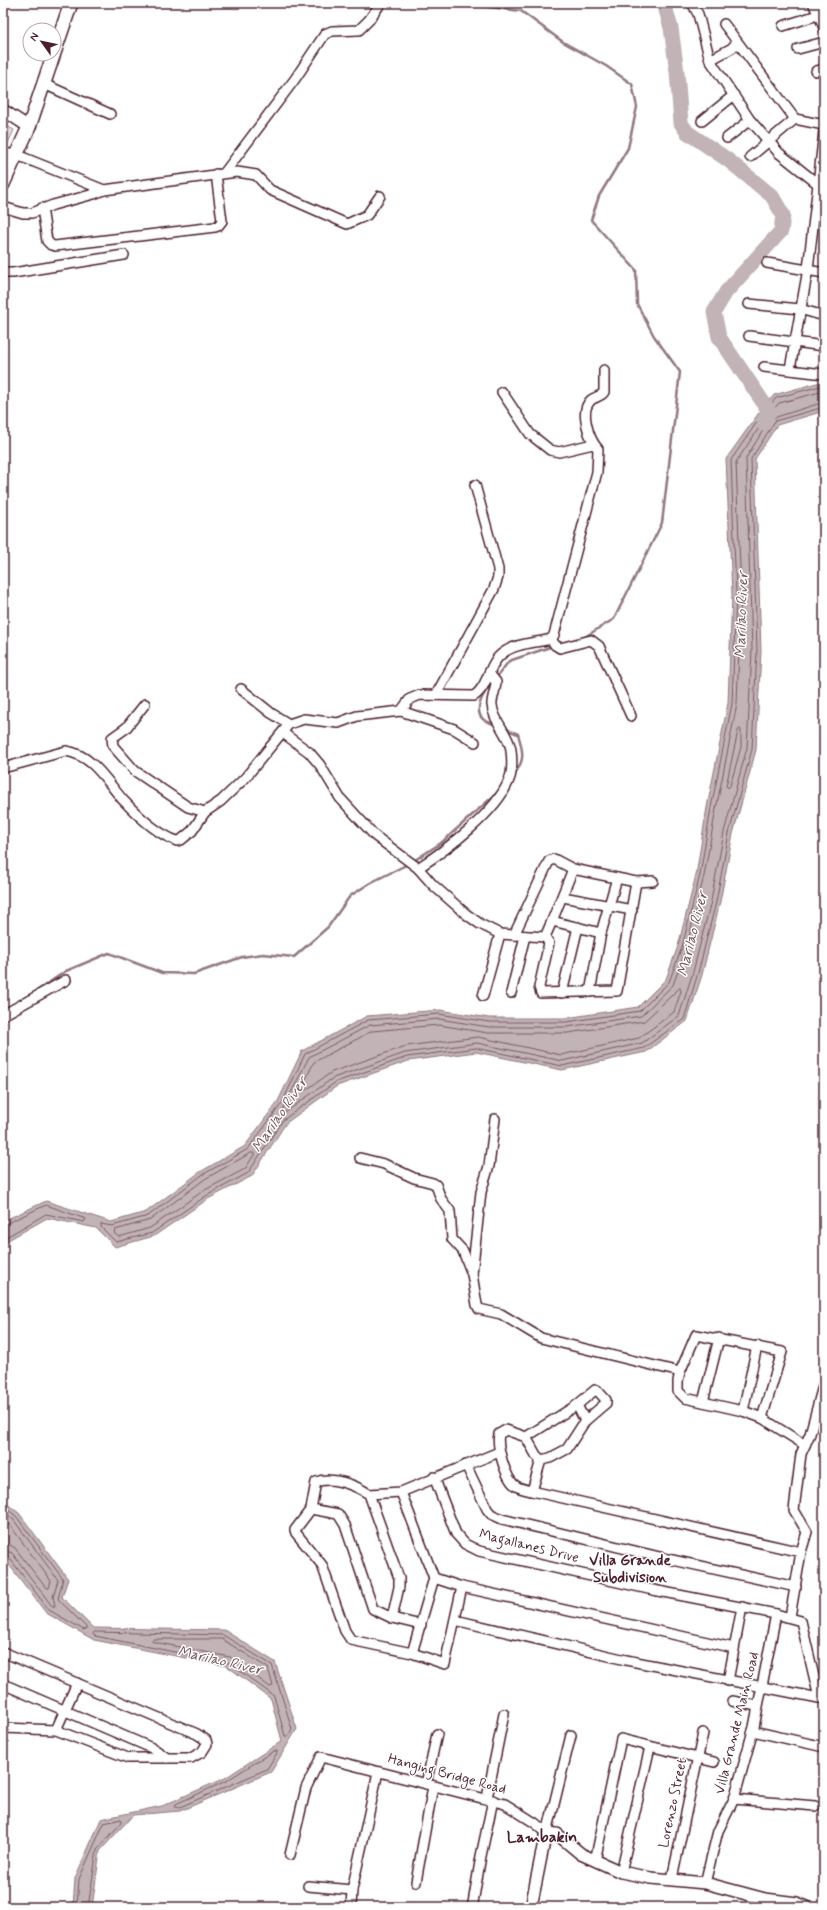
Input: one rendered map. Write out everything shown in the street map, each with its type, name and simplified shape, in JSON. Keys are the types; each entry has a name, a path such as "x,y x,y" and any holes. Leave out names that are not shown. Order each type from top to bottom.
{"main road":[{"path":"3,184 29,127 71,3"}],"street":[{"path":"42,208 47,241 48,244 54,246 218,226 222,221 221,173 295,79 325,34 332,30 359,30 369,20 381,3"},
{"path":"692,3 698,14 710,60 750,120 778,153 821,184"},
{"path":"813,3 821,14 824,27"},
{"path":"783,26 821,14"},
{"path":"724,24 795,119 824,125"},
{"path":"710,60 732,48 737,42"},
{"path":"798,50 824,42"},
{"path":"44,84 110,114"},
{"path":"702,121 734,95"},
{"path":"3,110 29,127"},
{"path":"750,157 795,119"},
{"path":"727,138 750,120"},
{"path":"790,369 794,340 808,269 821,184 824,131"},
{"path":"3,152 17,155 104,190"},
{"path":"3,207 23,213 32,213 42,208 104,190 221,173 252,173 260,178 270,190 347,224 367,216 380,196"},
{"path":"3,273 13,273 124,255"},
{"path":"766,263 808,269 824,273"},
{"path":"749,304 800,309 824,316"},
{"path":"749,336 794,340 824,346"},
{"path":"764,367 824,374"},
{"path":"551,639 555,631 597,472 598,449 589,434 586,412 591,400 604,392 604,370"},
{"path":"502,392 530,434 550,450 559,452 594,444"},
{"path":"436,695 490,595 498,577 498,569 493,547 475,485"},
{"path":"400,710 410,699 420,695 474,696 480,692 495,661 503,652 511,648 551,639"},
{"path":"551,639 555,645 560,648 591,640 595,642 599,646 630,716"},
{"path":"413,865 439,855 483,816 498,799 509,780 512,764 511,748 493,713 491,704 495,693 496,682 489,673"},
{"path":"241,689 270,714 289,724"},
{"path":"145,704 126,728 112,738 113,746 135,771 188,807 205,812"},
{"path":"3,768 66,751 76,754 104,775 123,800 139,816 154,828 177,841 181,840 192,831 205,812 221,801 245,778 289,724 304,719 338,723 358,716 400,710 454,729 475,742"},
{"path":"283,733 309,752 320,765 340,798 375,836 413,865 466,914 480,924 500,934 545,937"},
{"path":"514,935 551,859 574,869 636,882 653,881"},
{"path":"545,937 574,869"},
{"path":"590,992 602,933 617,878"},
{"path":"545,937 549,943 539,990 544,994 617,991 636,882"},
{"path":"563,897 632,910"},
{"path":"552,921 602,933"},
{"path":"562,993 578,927"},
{"path":"483,996 500,934"},
{"path":"511,993 525,936"},
{"path":"3,1015 66,980"},
{"path":"472,1274 481,1192 489,1166 495,1119"},
{"path":"360,1158 384,1164 414,1178 433,1183 436,1186 441,1199 450,1211 452,1239 463,1251 472,1274 479,1309 501,1314 541,1338 680,1372"},
{"path":"762,1418 782,1352 719,1338 696,1335 680,1372 678,1381 680,1395 685,1398 743,1411 762,1418 805,1445"},
{"path":"703,1402 719,1338"},
{"path":"743,1411 757,1346"},
{"path":"790,1617 801,1552 807,1532 794,1510 801,1454 810,1434 824,1382"},
{"path":"526,1437 577,1405 595,1390 597,1390 606,1400 606,1403 585,1421 567,1449 550,1458 541,1460"},
{"path":"577,1405 585,1421"},
{"path":"541,1460 536,1455 526,1437 506,1430 498,1434 499,1452 515,1486 532,1492 801,1552"},
{"path":"369,1494 401,1492 434,1477 499,1452"},
{"path":"532,1492 541,1460"},
{"path":"466,1465 487,1509 490,1514 496,1517 664,1558 796,1587"},
{"name":"Magallanes Drive","path":"434,1477 456,1534 465,1544 474,1549 646,1588 790,1617 801,1621 819,1698 762,1688"},
{"path":"392,1618 400,1587 399,1578 369,1494 360,1488 344,1483 316,1482 311,1509 295,1530 296,1534 322,1565 348,1637 358,1643 412,1653 445,1664 462,1587"},
{"path":"401,1492 434,1578 412,1653"},
{"path":"311,1509 338,1514 345,1525 370,1604 373,1609 379,1614 421,1625"},
{"path":"434,1578 462,1587 734,1648"},
{"path":"728,1681 742,1607"},
{"name":"Villa Grande Main Road","path":"705,1883 718,1831 734,1799 753,1731 776,1614"},
{"path":"455,1620 626,1660 762,1688"},
{"path":"3,1652 197,1734 206,1740 205,1749 191,1758 128,1758 56,1730 3,1728"},
{"path":"3,1684 154,1749 167,1758"},
{"path":"56,1730 77,1684"},
{"path":"732,1701 758,1706"},
{"path":"473,1903 504,1714"},
{"path":"753,1731 824,1747"},
{"name":"Lorenzo Street","path":"672,1879 703,1733"},
{"path":"416,1882 437,1734"},
{"path":"531,1907 571,1735"},
{"path":"594,1861 621,1739 714,1762"},
{"path":"621,1872 650,1747"},
{"name":"Hanging Bridge Road","path":"290,1855 306,1788 321,1757 490,1799 514,1808 547,1833 557,1834 581,1854 621,1872 651,1878 705,1883 765,1899 797,1903 807,1907"},
{"path":"351,1907 352,1890 378,1772"},
{"path":"734,1799 815,1806"},
{"path":"308,1886 352,1890"}],"shaded area":[{"path":"3,124 14,130 7,145 3,142"}],"water":[{"name":"Marilao River","path":"824,381 824,411 777,425 755,459 761,651 756,750 733,834 720,902 702,975 687,1021 646,1052 562,1070 476,1052 408,1061 337,1086 286,1123 252,1176 208,1199 154,1236 115,1247 96,1228 47,1218 3,1243 3,1221 46,1201 111,1222 146,1212 200,1172 245,1146 278,1101 302,1051 367,1016 440,1010 489,1018 566,1018 638,1007 666,979 678,946 696,875 707,807 728,703 732,594 726,459 758,414 774,395"},
{"name":"Marilao River","path":"3,1501 19,1513 68,1579 62,1597 93,1628 224,1630 275,1662 297,1729 271,1772 180,1811 133,1815 100,1851 92,1907 73,1907 75,1878 101,1819 162,1806 225,1778 282,1741 271,1699 227,1666 94,1640 46,1613 3,1557"}],"waterway":[{"path":"480,3 481,6 521,11 563,42 606,66 632,84 637,107 628,148 599,196 591,220 636,270 637,304 654,336 680,372 662,523 614,619 583,638"},
{"path":"664,3 671,28 677,72 681,123 687,132 728,160 772,196 783,215 781,231 726,292 714,312 719,337 769,411 764,424"},
{"path":"496,678 509,661 553,646"},
{"path":"493,681 481,700 479,711 480,716 484,720 496,725"},
{"path":"506,729 518,734 522,751 522,760 513,775"},
{"path":"412,862 441,843 498,792"},
{"path":"35,992 66,971 109,953 162,973 194,974 242,957 263,954 294,957 328,927 350,896 370,883 408,864"}],"district":[{"name":"Villa Grande Subdivision","path":"630,1570"},
{"name":"Lambakin","path":"542,1837"}]}
